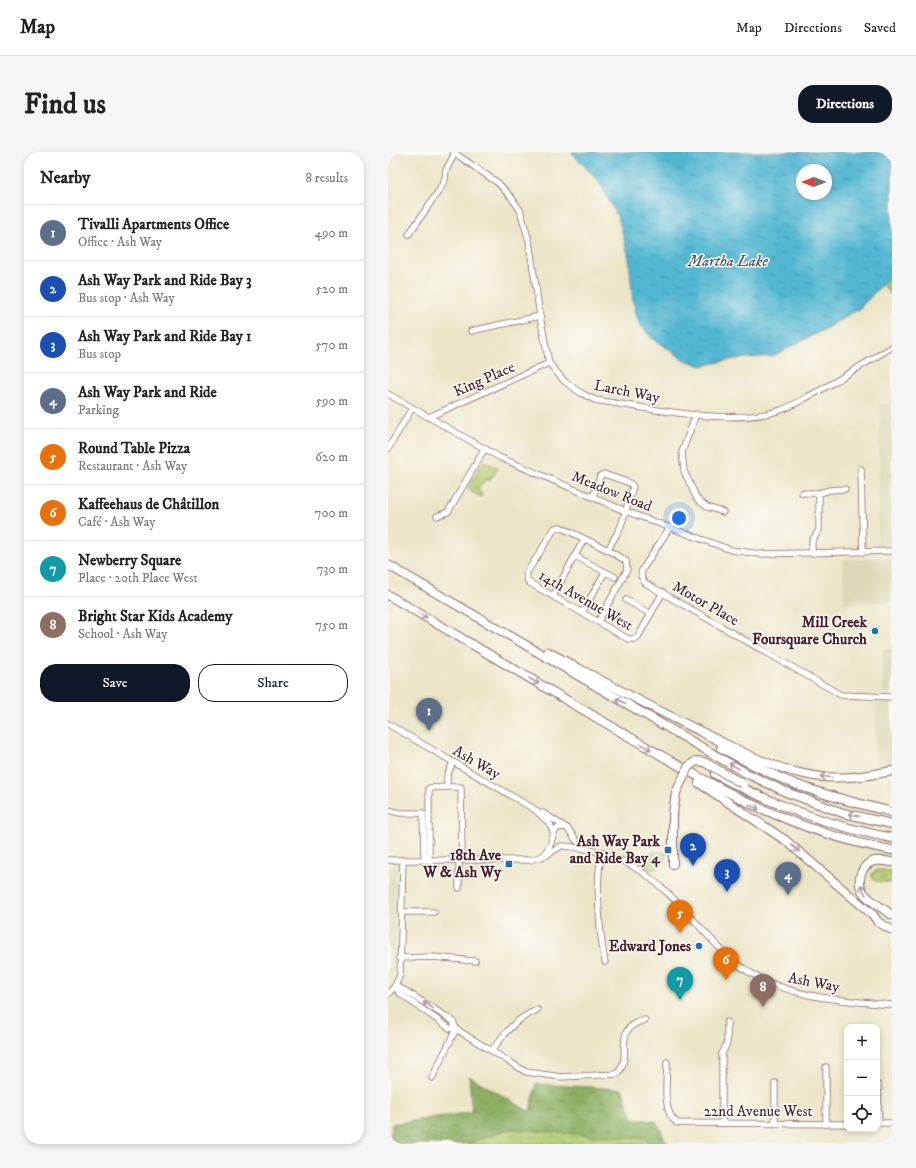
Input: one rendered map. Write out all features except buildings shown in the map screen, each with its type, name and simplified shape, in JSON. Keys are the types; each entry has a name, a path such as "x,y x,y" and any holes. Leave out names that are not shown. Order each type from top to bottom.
{"highway":[{"path":"388,565 744,772 786,792 843,813 892,824"},
{"path":"388,596 726,792 784,820 830,836 892,850"},
{"path":"445,598 660,712 751,764 794,784 841,800 892,812"},
{"path":"660,712 760,760 798,772 839,778 892,771"},
{"path":"659,754 785,840 873,915 878,922 892,930"},
{"path":"673,864 673,814 676,793 686,772 693,762 700,761 743,784 799,810 837,822 892,834"},
{"path":"686,772 696,766 791,810 844,828 892,838"},
{"path":"892,862 879,860 869,864 861,873 860,881 864,894 892,915"},
{"path":"873,915 880,916 892,924"}],"street":[{"path":"409,234 440,190 445,179 446,170 454,152"},
{"name":"Larch Way","path":"454,152 498,183 511,197 520,210 529,242 540,316 549,363 564,381 581,393 595,400 696,414 734,417 781,410 845,376 892,347"},
{"path":"471,331 540,316"},
{"name":"King Place","path":"429,417 549,363"},
{"name":"Meadow Road","path":"388,394 501,458 626,511 739,552 812,553 892,551"},
{"path":"388,449 412,408"},
{"path":"696,414 682,452 684,470 697,499 707,507 723,512"},
{"path":"438,516 448,512 485,448"},
{"path":"861,469 863,552"},
{"path":"593,497 600,476 604,474 630,483 633,490 621,526 608,550"},
{"path":"802,493 819,493 830,490 845,489"},
{"path":"812,553 812,541 819,530 819,493"},
{"name":"14th Avenue West","path":"584,538 557,527 552,530 526,574 528,582 628,639 635,639 651,614"},
{"name":"Motor Place","path":"670,527 642,570 641,576 645,582 841,694 892,697"},
{"path":"552,596 584,538 608,550 626,561 628,566 598,622"},
{"path":"575,556 614,577"},
{"path":"582,613 605,572"},
{"path":"626,600 651,614 663,592"},
{"name":"Ash Way","path":"388,724 534,809 550,824 553,835"},
{"path":"447,787 447,776 453,762"},
{"path":"426,860 429,788 461,787 459,888"},
{"name":"Ash Way","path":"534,809 539,810 564,827"},
{"path":"388,810 400,813 423,813 426,860"},
{"path":"388,860 530,860 542,857 563,846 570,841 571,833 564,827 558,828 553,835 550,845 542,857"},
{"name":"Ash Way","path":"571,833 577,840 589,848"},
{"path":"553,835 555,843 563,846"},
{"name":"Ash Way","path":"563,846 589,848 603,852 628,863 654,880 667,891 733,961 765,981 802,994 892,1005"},
{"path":"603,852 598,868 601,944 605,962"},
{"path":"388,994 395,986 400,975 399,958 403,860"},
{"path":"402,912 434,912"},
{"path":"399,958 432,957 475,961"},
{"path":"395,986 399,993 449,1028 456,1029 526,1072 562,1077 617,1074 622,1065 624,1041 627,1029 632,1024 645,1020"},
{"path":"492,1050 510,1027 521,1017 537,1010"},
{"path":"722,1123 722,1054 726,1043 727,1022"},
{"path":"432,1078 456,1029"},
{"name":"22nd Avenue West","path":"667,1062 667,1110 670,1118 676,1123 844,1124"},
{"path":"826,1068 826,1124"},
{"path":"775,1082 775,1123"},
{"path":"880,1123 892,1123"}],"shaded area":[{"path":"880,404 892,404 892,545 877,546"},
{"path":"892,558 892,602 844,603 843,560"},
{"path":"883,649 892,649 892,694 883,693"},
{"path":"892,701 892,764 875,770 876,702"},
{"path":"388,865 396,865 395,955 388,983"}],"green space":[{"path":"892,274 892,296 882,284"},
{"path":"484,461 498,468 490,481 485,479 478,491 482,494 481,497 467,489"},
{"path":"653,852 667,852 666,857 657,869 649,870 636,862 638,857"},
{"path":"878,870 892,871 892,883 876,881 872,877 872,873"},
{"path":"469,1076 530,1112 536,1084 622,1089 633,1118 657,1122 667,1144 390,1144 392,1124 472,1112"},
{"path":"508,1129 645,1139 650,1144 466,1144"}],"water":[{"name":"Martha Lake","path":"571,152 882,152 892,161 892,274 860,308 825,329 773,356 734,359 701,366 683,359 651,337 639,323 633,302 629,258 619,220 599,181"}],"place":[{"name":"Mill Creek Foursquare Church","path":"875,631"},
{"name":"Tivalli Apartments Office","path":"429,731"},
{"name":"Ash Way Park and Ride Bay 4","path":"668,850"},
{"name":"18th Ave W & Ash Wy","path":"509,864"},
{"name":"Ash Way Park and Ride Bay 3","path":"693,866"},
{"name":"Ash Way Park and Ride Bay 1","path":"727,892"},
{"name":"Ash Way Park and Ride","path":"788,895"},
{"name":"Round Table Pizza","path":"680,933"},
{"name":"Edward Jones","path":"699,946"},
{"name":"Kaffeehaus de Châtillon","path":"726,980"},
{"name":"Newberry Square","path":"680,1000"},
{"name":"Bright Star Kids Academy","path":"763,1007"}]}
